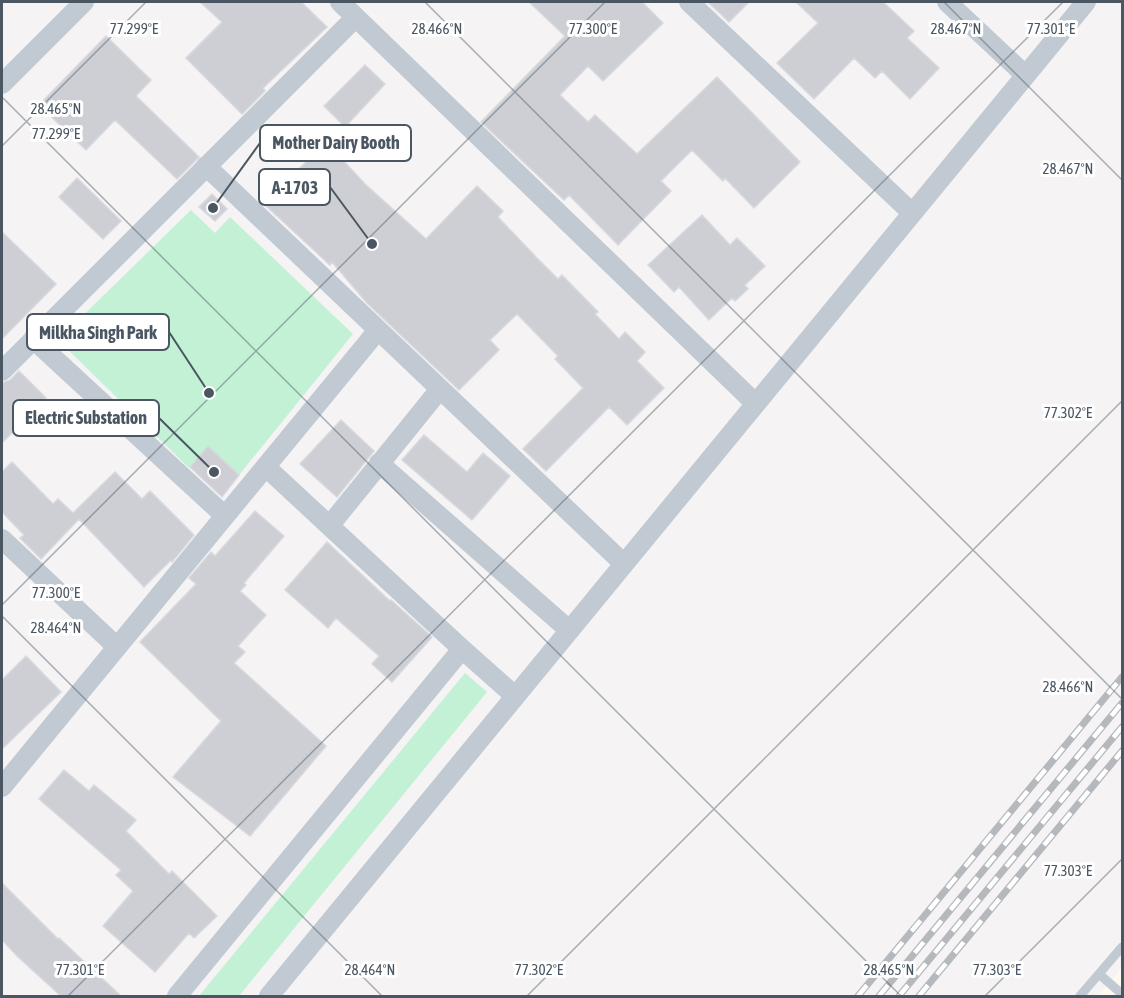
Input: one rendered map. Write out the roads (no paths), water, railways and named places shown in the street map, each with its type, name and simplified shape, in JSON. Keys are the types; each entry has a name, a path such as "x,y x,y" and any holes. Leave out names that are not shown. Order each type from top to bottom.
{"street":[{"path":"2,84 84,2"},
{"path":"339,2 755,404"},
{"path":"689,2 911,212"},
{"path":"947,2 1024,74"},
{"path":"269,996 1024,74 1086,2"},
{"path":"2,371 355,18"},
{"path":"206,166 623,563"},
{"path":"2,784 378,330"},
{"path":"33,339 225,516"},
{"path":"330,525 440,389"},
{"path":"379,463 569,630"},
{"path":"266,466 515,696"},
{"path":"2,539 117,647"},
{"path":"177,996 462,649"}],"lane":[{"path":"1080,996 1122,947"},
{"path":"1099,974 1122,994"}],"railway":[{"path":"858,996 1122,677"},
{"path":"879,996 1122,703"},
{"path":"899,996 1122,727"},
{"path":"919,996 1122,751"}],"place":[{"name":"Mother Dairy Booth","path":"213,208"},
{"name":"A-1703","path":"372,244"},
{"name":"Milkha Singh Park","path":"209,393"},
{"name":"Electric Substation","path":"214,472"}]}
